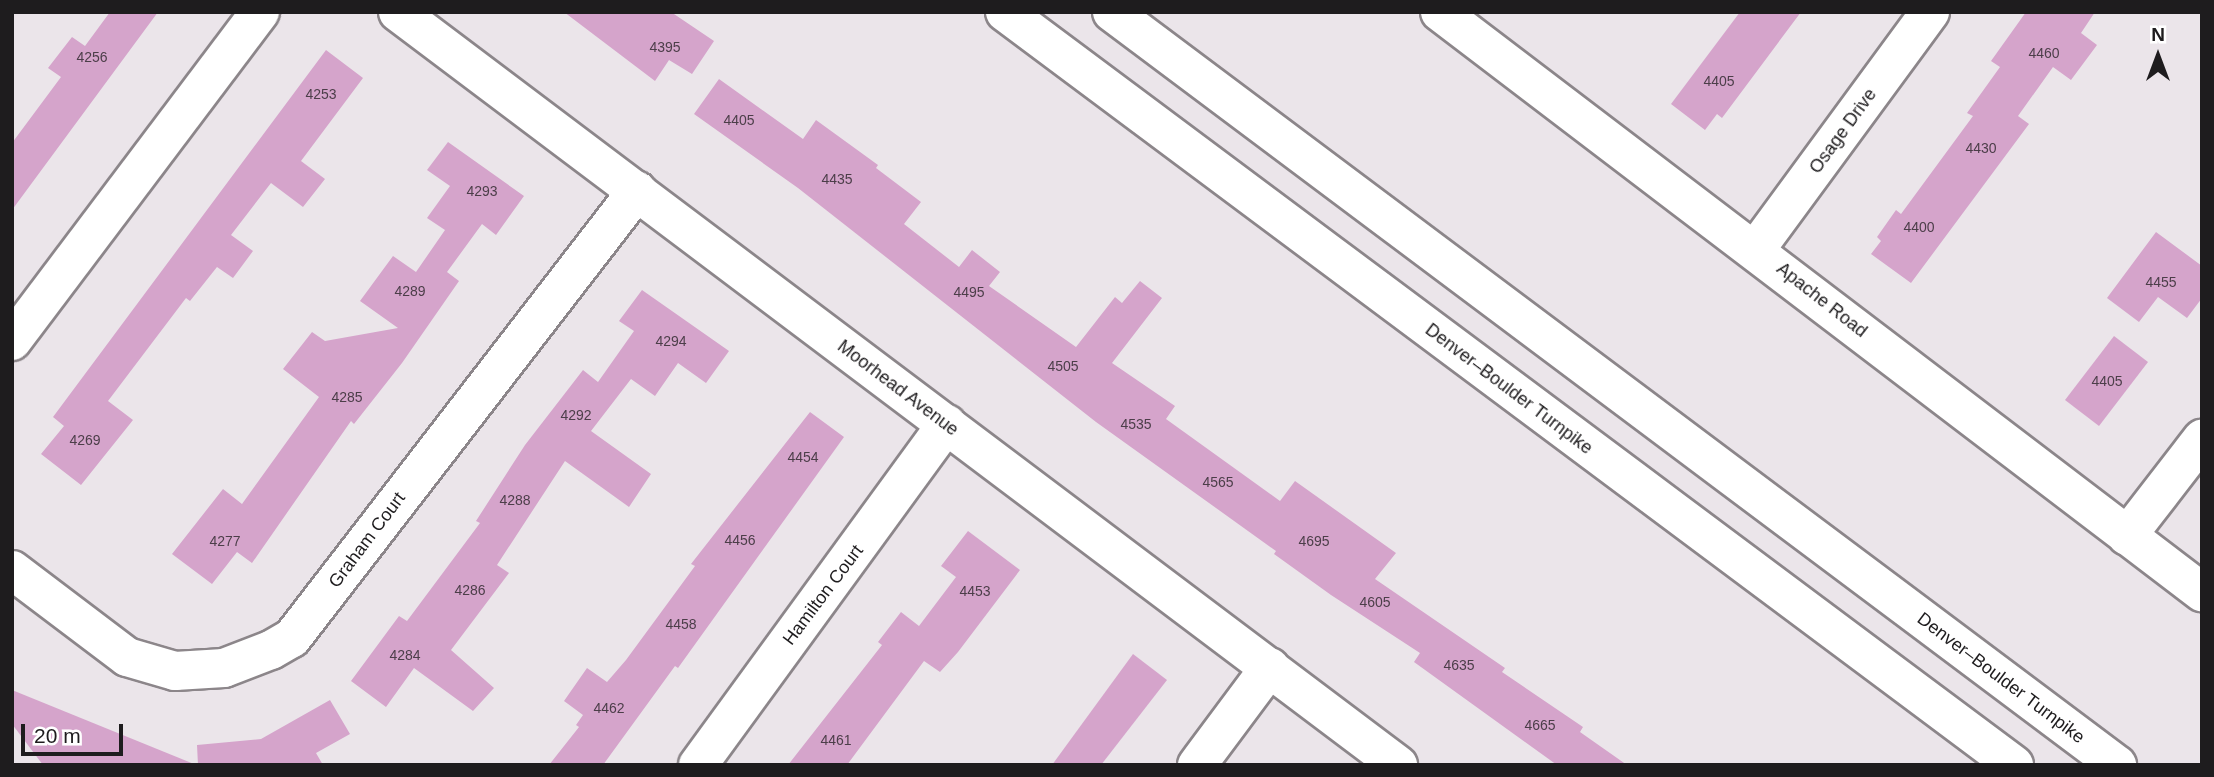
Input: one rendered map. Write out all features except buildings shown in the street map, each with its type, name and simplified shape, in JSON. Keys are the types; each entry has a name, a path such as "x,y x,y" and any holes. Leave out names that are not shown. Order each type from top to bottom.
{"main road":[{"path":"12,341 260,12"},
{"name":"Moorhead Avenue","path":"398,12 1398,765"},
{"name":"Denver–Boulder Turnpike","path":"1004,12 2014,765"},
{"name":"Denver–Boulder Turnpike","path":"1112,12 2117,765"},
{"name":"Apache Road","path":"1440,12 1756,249 2202,592"},
{"name":"Osage Drive","path":"1756,249 1930,12"},
{"name":"Graham Court","path":"12,570 127,657 175,671 224,668 271,650 292,638 637,191"},
{"name":"Hamilton Court","path":"698,765 947,425"},
{"path":"2127,536 2202,439"},
{"path":"1197,765 1270,667"}]}
